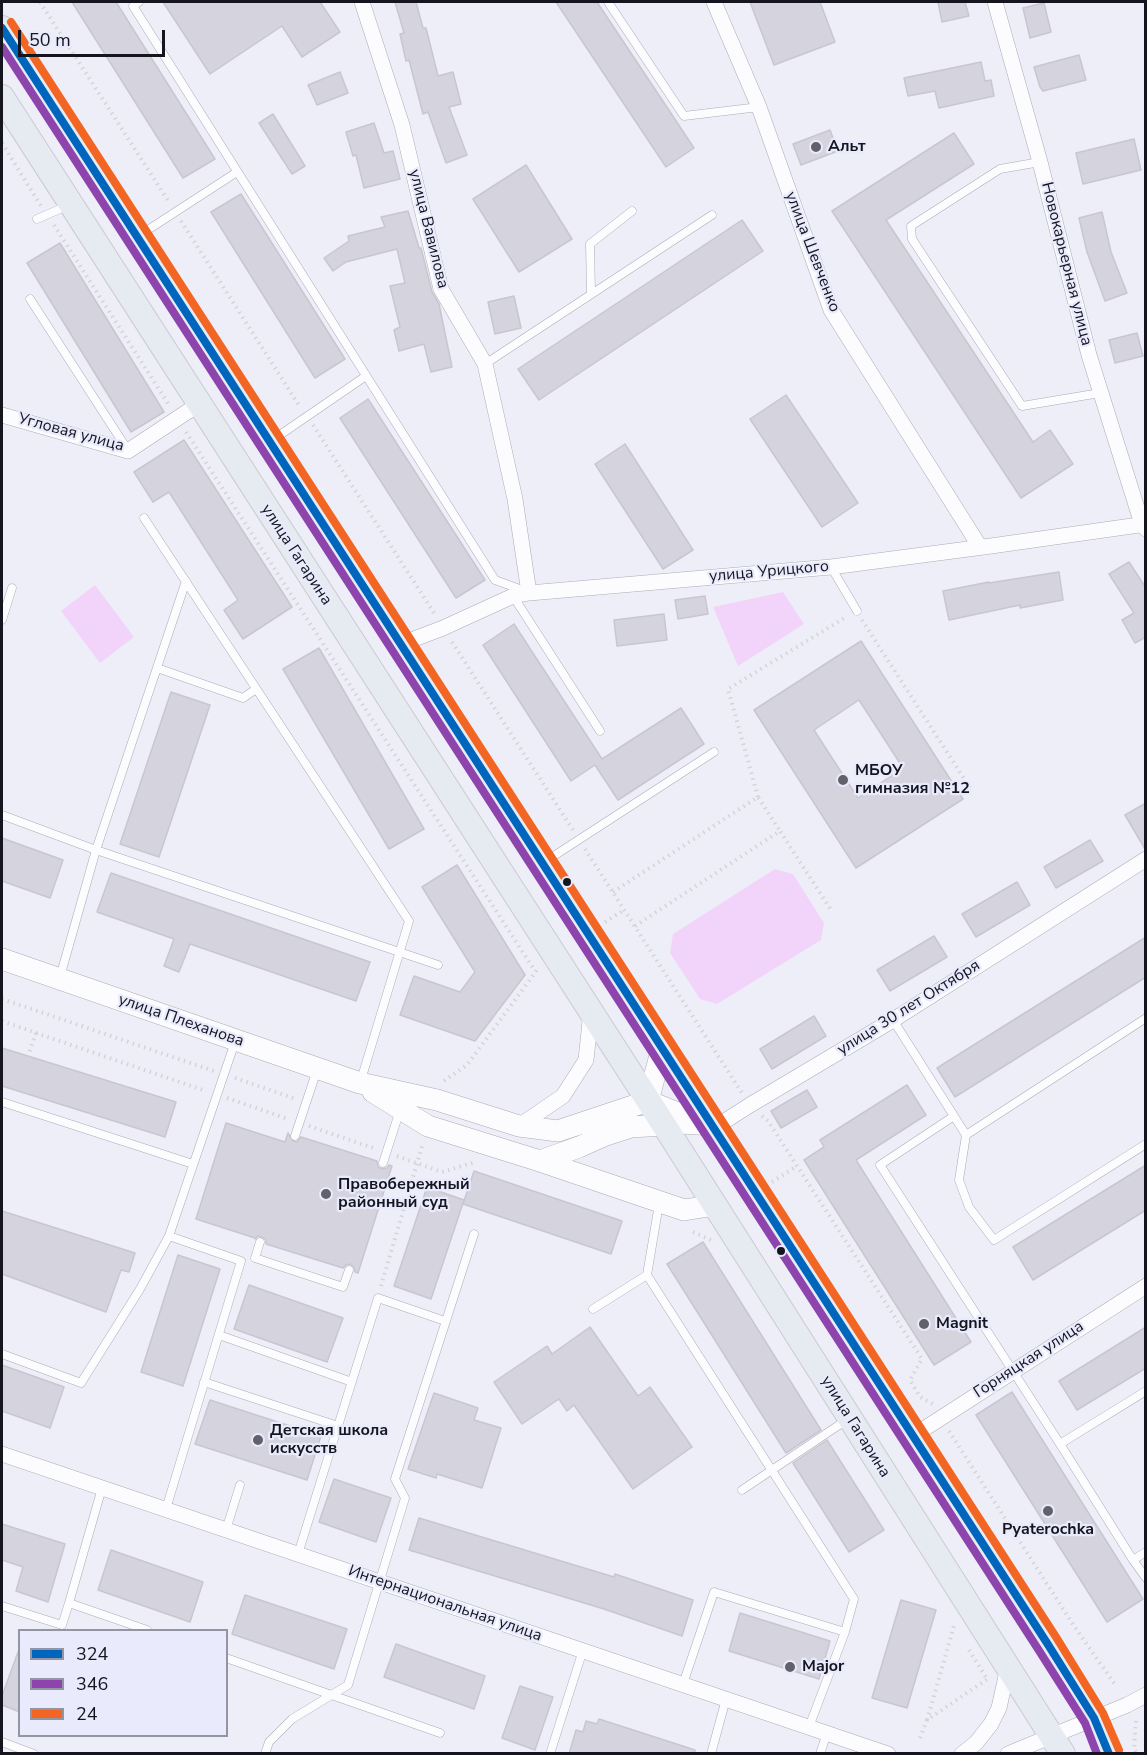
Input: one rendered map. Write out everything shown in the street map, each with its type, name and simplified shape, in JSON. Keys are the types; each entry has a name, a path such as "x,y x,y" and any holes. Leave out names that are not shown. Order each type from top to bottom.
{"main road":[{"path":"2,28 1094,1718 1109,1754"},
{"name":"улица Гагарина","path":"2,98 715,1205 849,1418 1001,1671 1057,1745"},
{"path":"356,648 380,653 401,644"},
{"name":"улица Плеханова","path":"2,959 360,1083 437,1100 519,1126 558,1131 648,1101"},
{"path":"606,1135 648,1101 662,1048"},
{"name":"улица Плеханова","path":"360,1083 428,1126 540,1161 658,1211 715,1205"},
{"path":"648,1101 714,1128"},
{"path":"540,1161 631,1127 664,1125"}],"street":[{"name":"улица Вавилова","path":"362,2 402,124 441,289 485,364 515,499 529,593"},
{"name":"улица Шевченко","path":"714,2 759,107 831,310 980,547"},
{"name":"Новокарьерная улица","path":"995,2 1040,162 1089,355 1144,526"},
{"name":"Угловая улица","path":"2,415 128,451 200,404"},
{"name":"улица Урицкого","path":"401,644 443,628 513,596 529,593 831,567 1144,526"},
{"name":"улица 30 лет Октября","path":"714,1128 893,1020 1146,859"},
{"path":"519,1126 563,1096 585,1060 591,1012"},
{"path":"664,1125 714,1128"},
{"name":"Горняцкая улица","path":"913,1436 1146,1286"},
{"name":"Интернациональная улица","path":"2,1454 888,1754"},
{"path":"962,1754 976,1743 991,1724 999,1708 1001,1671"},
{"path":"1008,1754 1057,1745 1094,1718 1146,1695"}],"lane":[{"path":"139,2 133,6 495,580 529,593"},
{"path":"608,2 684,116 759,107"},
{"path":"1040,162 1000,169 911,226 912,239 1022,406 1100,393"},
{"path":"137,237 237,172"},
{"path":"37,219 70,204"},
{"path":"591,294 590,244 632,211"},
{"path":"485,364 712,214"},
{"path":"30,299 128,451"},
{"path":"270,442 366,376"},
{"path":"144,518 410,921 360,1083"},
{"path":"831,567 857,611"},
{"path":"59,979 96,850 186,581"},
{"path":"2,620 12,588"},
{"path":"513,596 600,731"},
{"path":"157,668 243,698 256,689"},
{"path":"543,864 714,752"},
{"path":"2,815 96,850 438,965"},
{"path":"966,1135 1146,1018"},
{"path":"893,1020 966,1135 959,1180 969,1207 994,1240 1146,1144"},
{"path":"2,1354 81,1383 140,1289 169,1236 236,1041"},
{"path":"295,1136 318,1069"},
{"path":"2,1102 194,1164"},
{"path":"383,1163 400,1109"},
{"path":"954,1116 880,1165 1146,1578"},
{"path":"658,1211 647,1275 854,1599 845,1632 809,1727"},
{"path":"265,1754 268,1742 292,1719 348,1685 405,1498 395,1479 474,1234"},
{"path":"166,1509 241,1262 169,1236"},
{"path":"260,1242 255,1258 344,1287 349,1270"},
{"path":"593,1309 647,1275"},
{"path":"298,1554 378,1298 445,1321"},
{"path":"219,1335 352,1382"},
{"path":"204,1382 338,1426"},
{"path":"1060,1444 1146,1391"},
{"path":"742,1490 849,1418"},
{"path":"226,1530 240,1485"},
{"path":"2,1606 62,1626 102,1488"},
{"path":"1133,1560 1146,1552"},
{"path":"683,1684 714,1592 845,1632"},
{"path":"69,1603 144,1629"},
{"path":"550,1754 582,1650"},
{"path":"228,1659 440,1732"},
{"path":"711,1754 726,1699"},
{"path":"820,1754 827,1733"},
{"path":"2,1742 34,1754"}],"path":[{"path":"40,2 750,1105 768,1121 922,1359 910,1380 920,1397 934,1404 940,1418 1074,1626 1116,1686"},
{"path":"2,143 535,971"},
{"path":"831,910 758,797 728,689 857,611 970,788"},
{"path":"613,892 758,797"},
{"path":"635,926 780,831"},
{"path":"599,926 624,910"},
{"path":"444,1082 467,1065 535,971 543,966"},
{"path":"2,999 307,1102"},
{"path":"2,1021 442,1172 480,1161"},
{"path":"28,1056 36,1033"},
{"path":"378,1298 423,1141"},
{"path":"765,1187 797,1166"},
{"path":"658,1211 693,1232 700,1228"},
{"path":"920,1738 954,1626"},
{"path":"927,1720 1001,1671"},
{"path":"1136,1720 1134,1749 1137,1754"}],"shaded area":[{"path":"95,585 134,637 100,663 61,611"},
{"path":"783,592 804,624 738,666 713,607"},
{"path":"775,869 793,874 824,923 821,940 717,1004 700,999 670,953 673,934"}],"building":[{"path":"72,2 116,2 215,159 183,178"},
{"path":"163,2 320,2 340,32 302,57 282,26 210,74"},
{"path":"395,2 416,2 423,28 426,28 438,76 453,72 461,104 449,107 467,155 446,163 428,112 423,114 409,60 406,61 400,34 404,33"},
{"path":"556,2 597,2 694,148 666,167"},
{"path":"750,2 820,2 835,42 774,65"},
{"path":"938,2 965,2 969,16 942,22"},
{"path":"1044,3 1051,32 1030,38 1023,8"},
{"path":"1079,55 1086,80 1043,91 1034,67"},
{"path":"981,62 985,81 991,80 994,96 939,108 935,91 908,96 904,78"},
{"path":"340,72 348,93 317,105 308,85"},
{"path":"273,114 305,166 292,174 259,123"},
{"path":"374,123 384,153 393,151 400,179 364,188 356,155 353,156 346,132"},
{"name":"Альт","path":"830,130 838,151 801,165 793,144"},
{"path":"954,133 974,164 886,220 1033,442 1050,430 1073,464 1021,498 832,211"},
{"path":"1134,139 1141,170 1083,184 1076,153"},
{"path":"526,165 572,239 519,272 473,199"},
{"path":"241,194 345,359 315,378 211,212"},
{"path":"408,211 419,248 421,248 432,292 439,304 452,367 431,372 424,344 399,351 394,330 400,327 390,286 405,283 397,249 346,262 333,271 324,258 349,241 348,236 385,227 381,217"},
{"path":"1102,212 1111,252 1127,293 1105,301 1087,252 1079,218"},
{"path":"742,220 763,251 539,400 518,369"},
{"path":"60,243 164,412 131,432 27,263"},
{"path":"514,296 521,328 495,334 488,302"},
{"path":"1137,333 1143,356 1115,363 1109,340"},
{"path":"786,395 858,503 822,527 750,419"},
{"path":"368,399 485,580 456,598 340,418"},
{"path":"184,440 292,607 243,639 224,610 238,600 169,492 153,502 134,472"},
{"path":"625,444 693,550 663,569 595,464"},
{"path":"1129,562 1146,588 1146,637 1135,643 1122,620 1134,613 1109,574"},
{"path":"1059,572 1063,600 1020,608 1020,605 949,620 943,591"},
{"path":"705,596 708,614 678,619 675,600"},
{"path":"664,614 667,640 617,646 614,620"},
{"path":"514,624 602,759 681,708 704,744 618,800 595,765 571,781 483,645"},
{"path":"861,641 963,799 856,868 754,710","holes":["859,700 903,768 858,798 814,730"]},
{"path":"319,648 424,829 389,849 283,669"},
{"path":"171,692 210,705 159,857 120,844"},
{"path":"1146,803 1146,849 1145,849 1125,815"},
{"path":"2,838 63,860 50,898 2,881"},
{"path":"1090,840 1103,861 1056,888 1044,867"},
{"path":"457,865 525,975 475,1041 400,1015 414,976 460,992 475,972 422,887"},
{"path":"111,873 370,962 356,1001 190,944 179,972 164,966 174,939 97,912"},
{"path":"1017,882 1030,905 976,937 962,914"},
{"path":"934,936 947,957 890,991 877,970"},
{"path":"1146,937 1146,977 955,1097 937,1068"},
{"path":"814,1016 826,1036 772,1069 760,1049"},
{"path":"2,1048 176,1102 165,1137 2,1086"},
{"path":"907,1085 926,1115 856,1160 971,1342 934,1365 804,1160 824,1147 820,1140"},
{"path":"807,1090 817,1107 781,1128 771,1111"},
{"name":"Правобережный районный суд","path":"226,1123 285,1142 288,1133 293,1141 297,1142 301,1137 377,1161 378,1167 382,1169 389,1165 392,1166 358,1273 350,1264 343,1268 266,1244 266,1240 262,1237 258,1236 255,1239 196,1219"},
{"path":"1146,1165 1146,1210 1033,1280 1013,1247"},
{"path":"474,1171 622,1221 611,1254 463,1204"},
{"path":"427,1187 464,1200 431,1299 394,1286"},
{"path":"2,1211 135,1253 129,1272 121,1270 106,1312 2,1274"},
{"path":"703,1242 821,1430 786,1453 667,1264"},
{"path":"178,1255 220,1269 183,1386 141,1372"},
{"path":"249,1285 343,1318 327,1362 234,1329"},
{"path":"590,1327 638,1396 650,1387 692,1447 633,1489 574,1405 567,1411 559,1399 522,1424 494,1382 547,1346 552,1354"},
{"path":"1146,1327 1146,1368 1077,1410 1059,1381"},
{"path":"2,1365 64,1387 50,1428 2,1411"},
{"path":"1012,1392 1143,1599 1107,1622 976,1415"},
{"path":"434,1393 478,1408 474,1420 501,1428 482,1488 437,1474 436,1478 408,1469"},
{"name":"Детская школа искусств","path":"210,1400 321,1436 307,1480 195,1444"},
{"path":"827,1440 884,1530 849,1552 793,1463"},
{"path":"334,1479 391,1498 376,1542 319,1522"},
{"path":"419,1518 614,1577 615,1574 693,1600 682,1636 604,1609 409,1550"},
{"path":"2,1524 65,1544 48,1602 16,1591 23,1567 2,1560"},
{"path":"111,1550 203,1582 190,1622 98,1590"},
{"path":"245,1595 347,1629 334,1669 232,1634"},
{"path":"901,1600 936,1610 907,1708 872,1698"},
{"path":"740,1613 830,1641 819,1679 729,1651"},
{"path":"396,1644 485,1676 474,1709 384,1677"},
{"path":"18,1652 18,1711 2,1705 2,1696"},
{"path":"520,1686 553,1697 535,1750 502,1738"},
{"path":"599,1719 695,1750 695,1754 569,1754 576,1730 583,1732 586,1721 597,1724"}],"transit line":[{"name":"24","path":"11,22 1056,1637 1103,1713 1119,1750"},
{"name":"324","path":"2,28 1047,1643 1094,1718 1109,1754"},
{"name":"346","path":"2,47 1038,1649 1085,1723 1097,1754"}],"place":[{"name":"Альт","path":"816,147"},
{"name":"МБОУ гимназия №12","path":"843,780"},
{"name":"Правобережный районный суд","path":"326,1194"},
{"name":"Magnit","path":"924,1324"},
{"name":"Детская школа искусств","path":"258,1440"},
{"name":"Pyaterochka","path":"1048,1511"},
{"name":"Major","path":"790,1667"}]}
